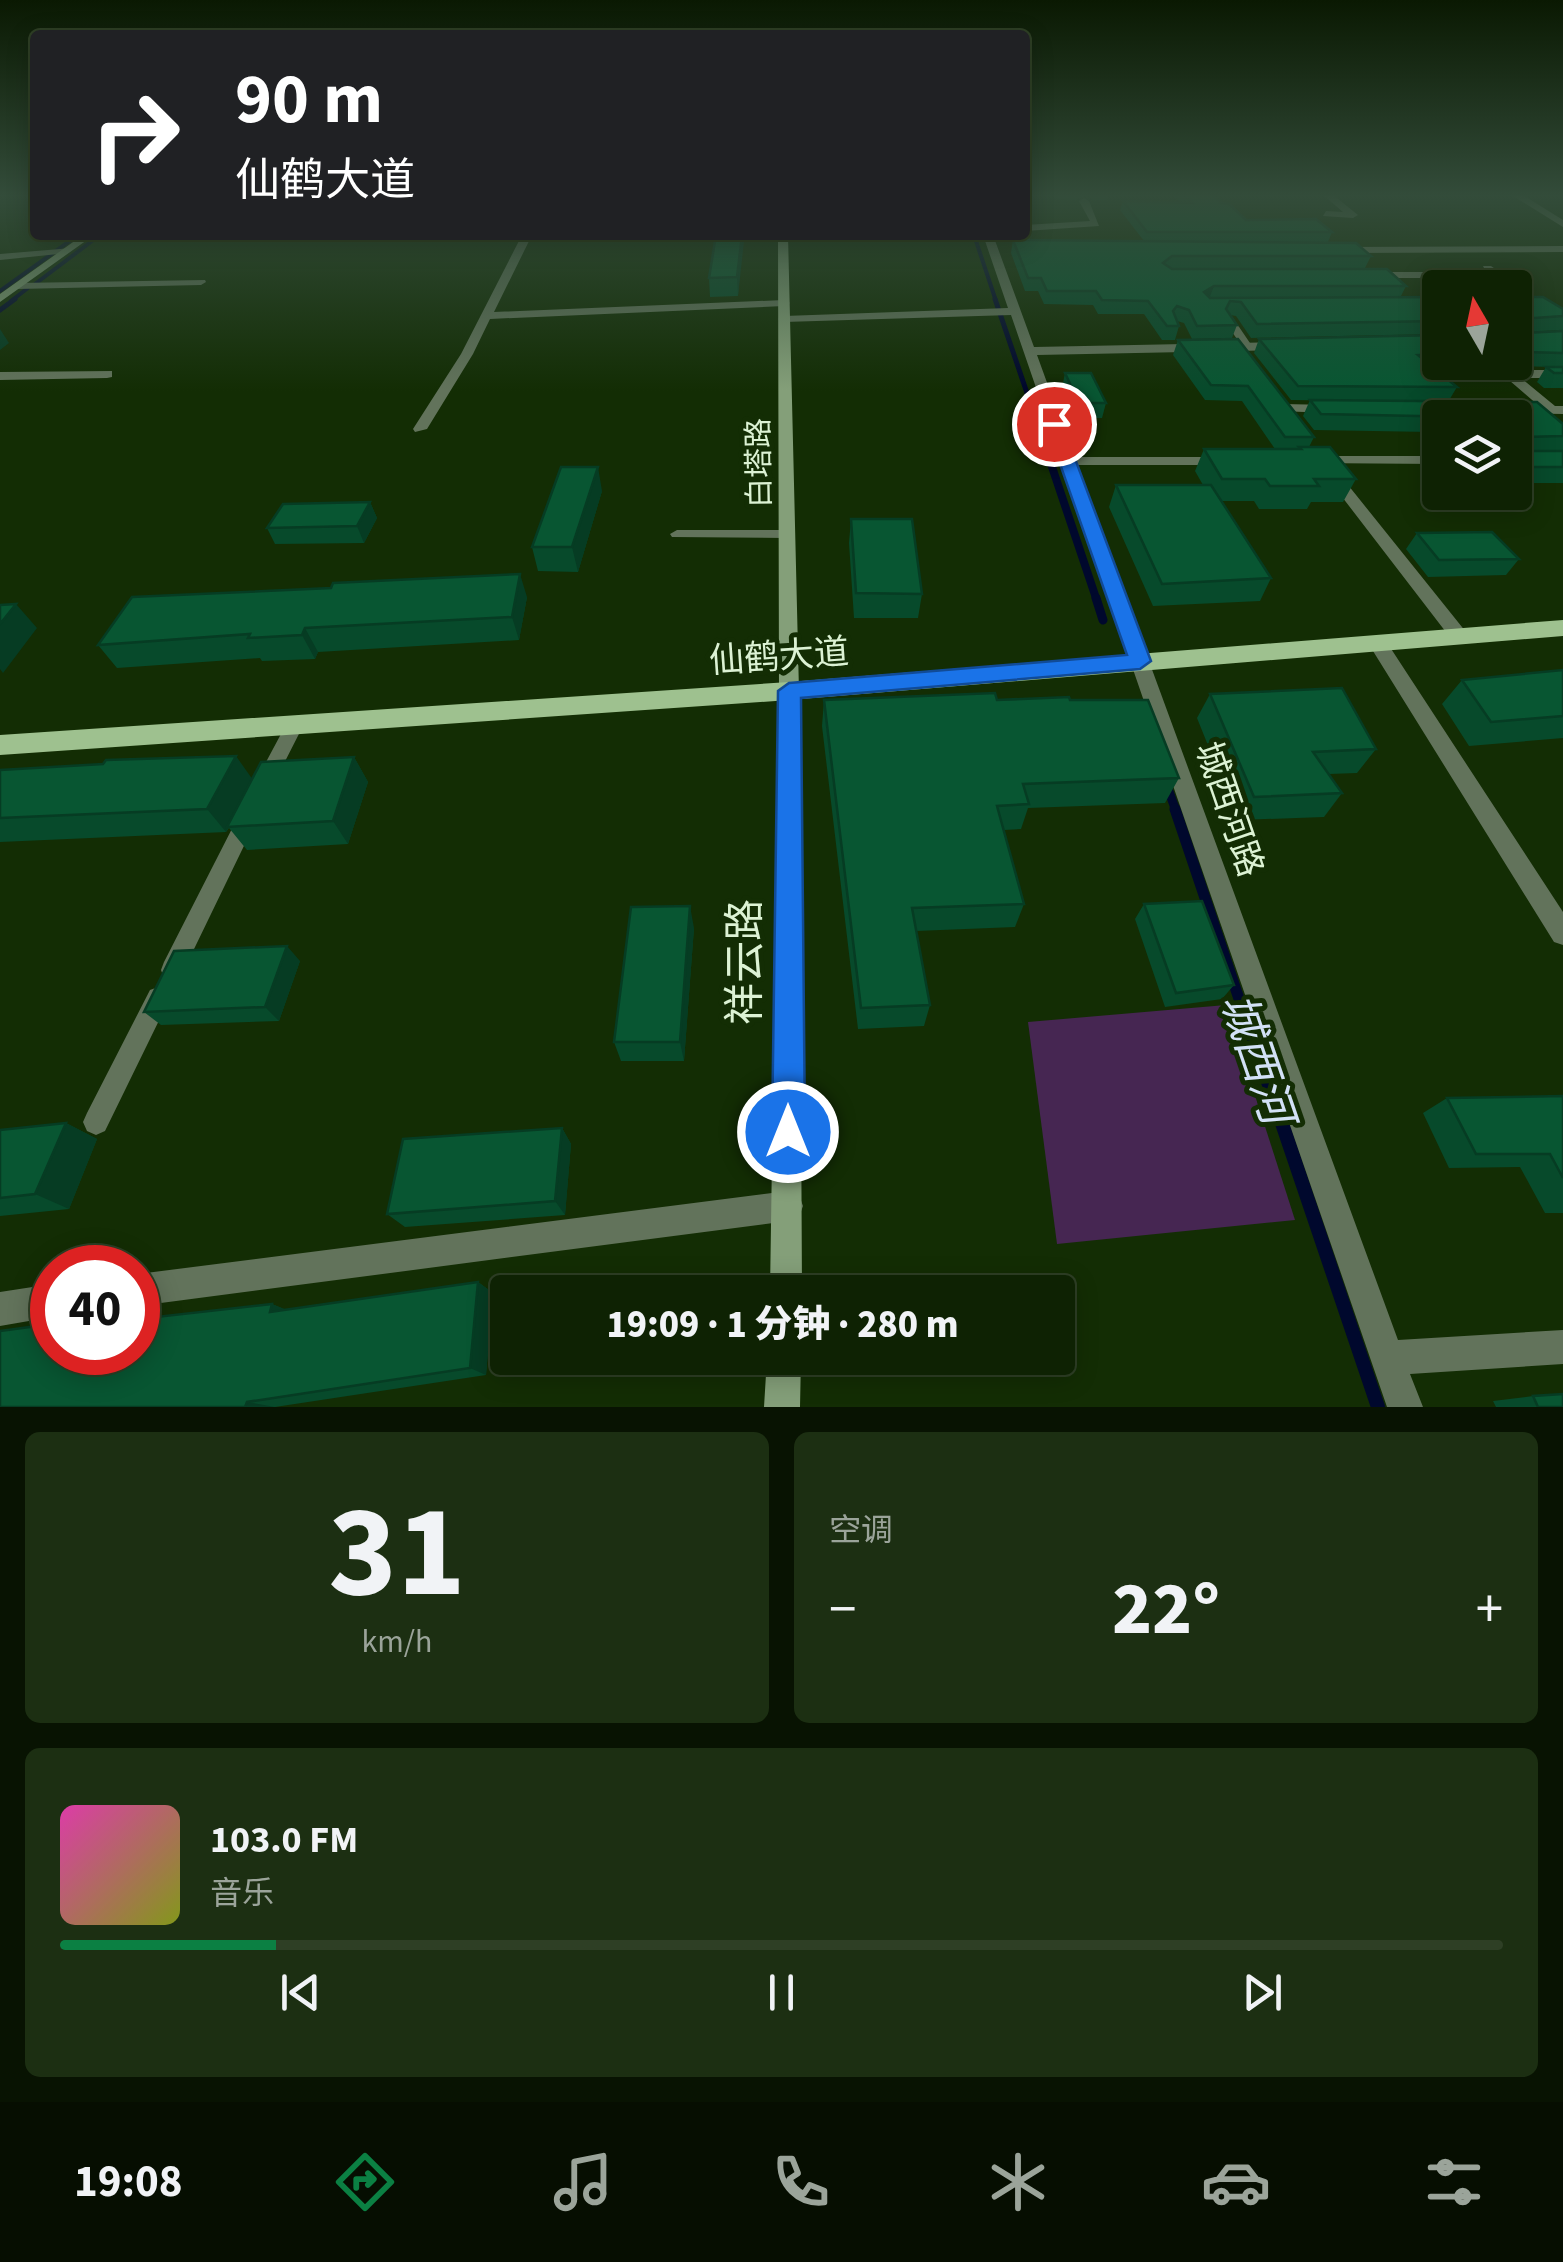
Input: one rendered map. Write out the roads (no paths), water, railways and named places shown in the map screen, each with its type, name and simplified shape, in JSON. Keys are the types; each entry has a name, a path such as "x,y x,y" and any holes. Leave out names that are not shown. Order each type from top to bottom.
{"main road":[{"name":"仙鹤大道","path":"0,744 789,691 1459,636 1560,633"}],"street":[{"path":"0,299 16,281 47,260"},
{"path":"420,429 488,316 515,260"},
{"name":"白塔路","path":"783,260 789,691"},
{"name":"城西河路","path":"998,260 1002,312 1027,351 1405,1407"},
{"path":"1362,275 1422,275"},
{"path":"16,281 201,282"},
{"path":"1532,299 1563,322"},
{"path":"1532,305 1540,305"},
{"path":"488,316 1002,312"},
{"path":"1027,351 1184,342 1244,352 1301,345"},
{"path":"0,376 108,374"},
{"path":"1532,374 1563,374"},
{"path":"1516,380 1559,413"},
{"path":"1272,393 1288,415 1351,409"},
{"path":"1532,412 1559,413"},
{"path":"1422,459 1312,456 1459,636"},
{"path":"1067,461 1243,461"},
{"path":"1376,643 1563,934"},
{"name":"祥云路","path":"786,1275 789,691"},
{"path":"160,1287 788,1206"},
{"path":"0,1309 30,1305"},
{"path":"1387,1358 1563,1347"},
{"path":"782,1407 783,1375"}],"lane":[{"path":"1229,320 1244,352"},
{"path":"677,534 787,534"},
{"path":"96,1122 295,724"}],"waterway":[{"path":"0,291 44,260"},
{"path":"35,284 67,260"},
{"name":"城西河","path":"982,260 996,301"},
{"path":"11,301 28,288"},
{"path":"0,310 15,299"},
{"name":"城西河","path":"995,299 1041,434"},
{"name":"城西河","path":"1040,431 1096,598"},
{"name":"城西河","path":"1096,598 1103,620"},
{"name":"城西河","path":"1167,786 1176,811"},
{"name":"城西河","path":"1175,809 1265,1076"},
{"name":"城西河","path":"1265,1073 1378,1407"}]}
